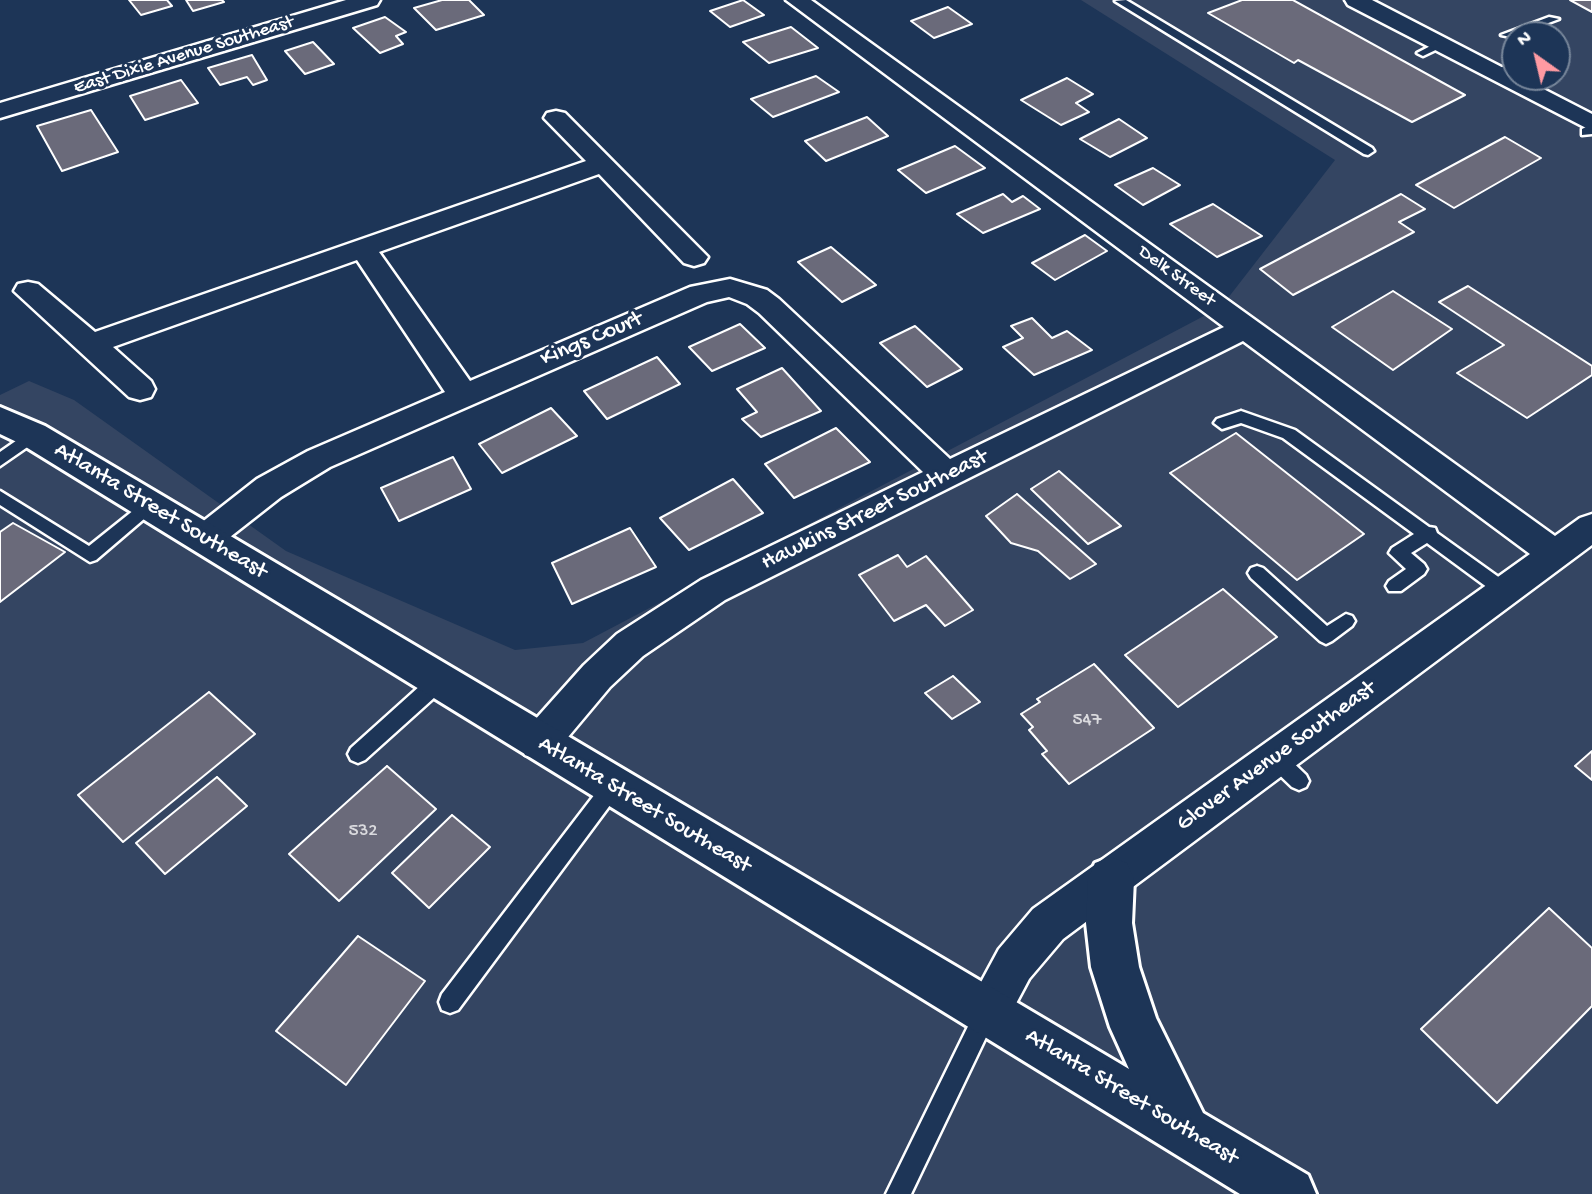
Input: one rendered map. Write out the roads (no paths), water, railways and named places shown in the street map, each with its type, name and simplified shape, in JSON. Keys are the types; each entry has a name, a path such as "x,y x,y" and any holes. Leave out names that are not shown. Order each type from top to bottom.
{"main road":[{"name":"Atlanta Street Southeast","path":"17,427 1289,1194"},
{"path":"1111,879 1109,922 1115,967 1135,1027 1185,1131"}],"street":[{"name":"East Dixie Avenue Southeast","path":"0,111 369,0"},
{"name":"Delk Street","path":"797,0 1555,554"},
{"path":"1356,0 1432,49 1501,68"},
{"path":"1537,91 1590,128"},
{"path":"556,118 694,257"},
{"path":"91,344 603,164"},
{"path":"363,248 464,396"},
{"name":"Kings Court","path":"204,539 294,472 352,443 700,294 730,288 757,297 769,306 947,477"},
{"path":"28,291 141,388"},
{"name":"Hawkins Street Southeast","path":"539,743 597,676 630,645 713,590 1246,328"},
{"name":"Glover Avenue Southeast","path":"987,1012 1014,964 1048,924 1111,879 1287,769 1505,591 1592,527"}],"lane":[{"path":"1123,0 1120,1 1368,151"},
{"path":"1547,21 1553,19"},
{"path":"1222,423 1241,417 1289,435 1429,533 1505,591"},
{"path":"0,460 17,427"},
{"path":"0,497 90,555 150,507"},
{"path":"1395,586 1418,569 1398,552 1429,533"},
{"path":"1257,573 1326,636 1346,621"},
{"path":"358,754 438,682"},
{"path":"450,1002 612,787"},
{"path":"898,1194 987,1012"}]}
